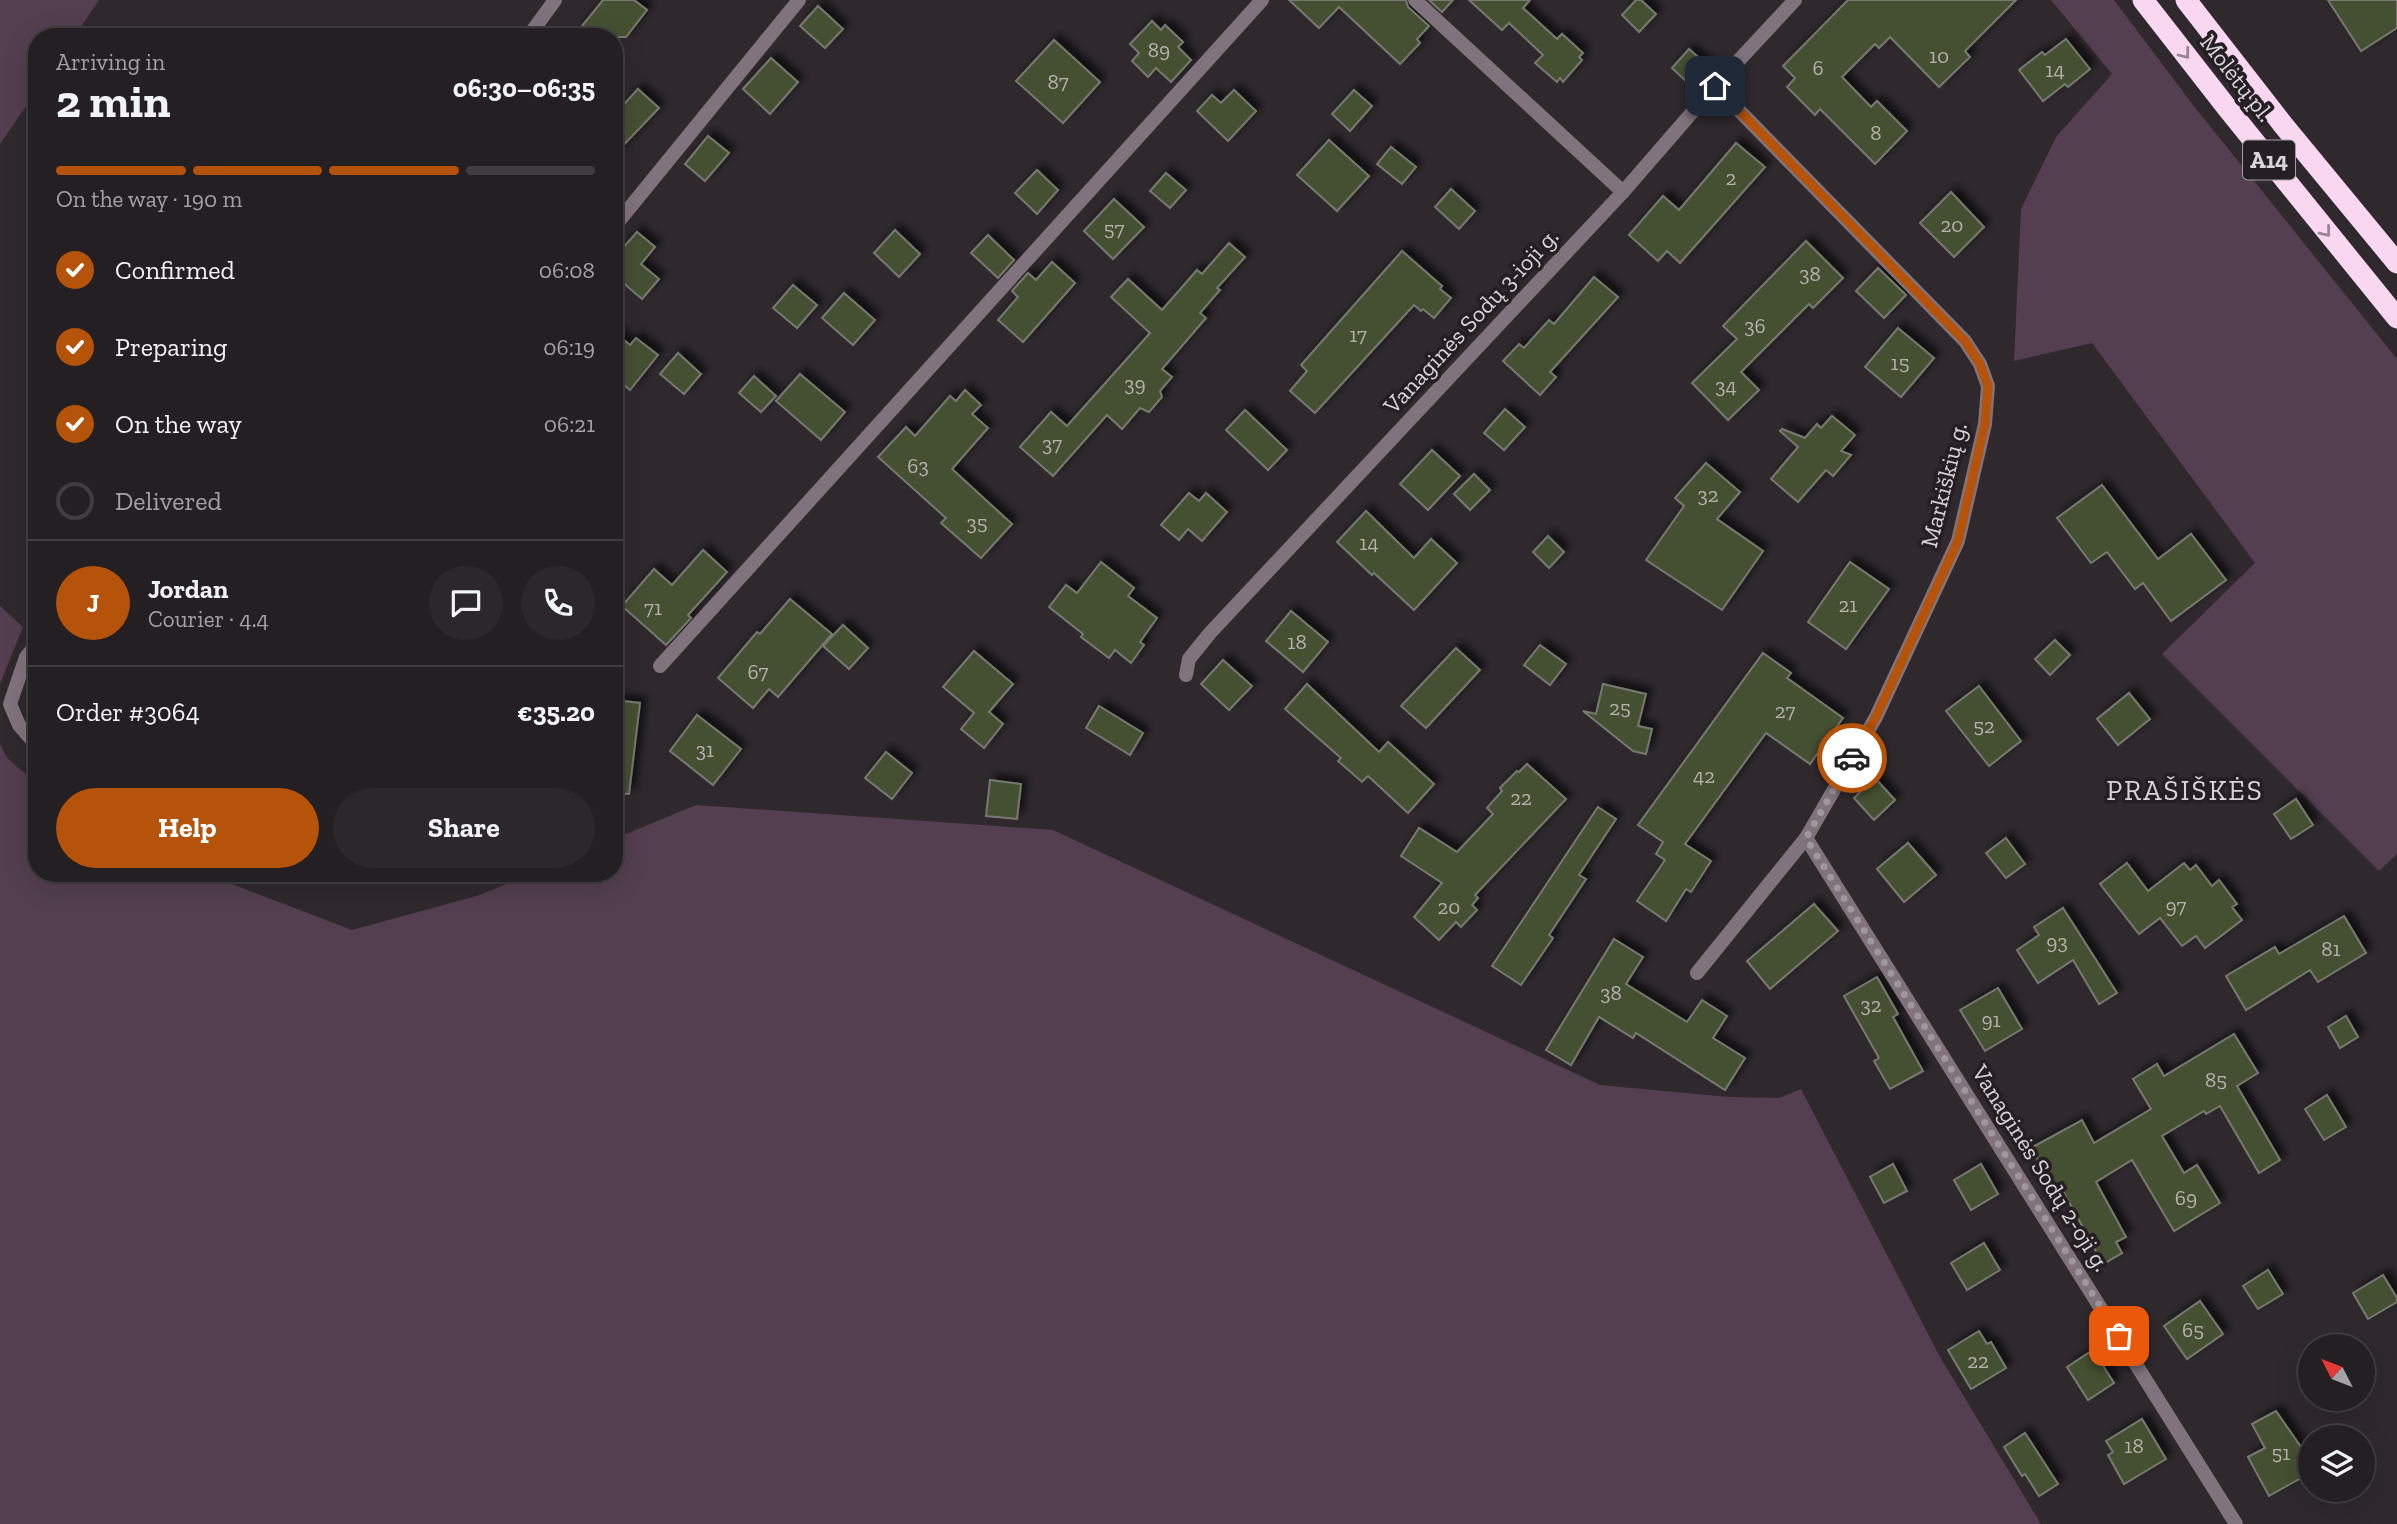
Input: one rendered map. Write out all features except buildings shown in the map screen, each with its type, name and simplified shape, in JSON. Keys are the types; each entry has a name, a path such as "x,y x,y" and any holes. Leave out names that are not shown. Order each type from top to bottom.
{"highway":[{"name":"Molėtų pl.","path":"2143,0 2397,318"},
{"name":"Molėtų pl.","path":"2186,0 2284,126 2397,263"}],"street":[{"path":"535,28 555,0"},
{"path":"623,216 799,0"},
{"path":"660,666 1262,0"},
{"path":"1415,0 1623,192"},
{"name":"Vanaginės Sodų 3-ioji g.","path":"1186,675 1189,660 1210,633 1623,192 1715,86 1795,0"},
{"name":"Markiškių g.","path":"1697,972 1806,838 1876,717 1958,541 1985,424 1988,386 1980,364 1965,341 1715,86"},
{"path":"28,655 10,704 19,725 28,736"},
{"name":"Vanaginės Sodų 2-oji g.","path":"1806,838 2236,1524"}],"shaded area":[{"path":"0,0 99,0 80,28 28,28 28,103 0,144"},
{"path":"2051,0 2114,0 2193,105 2397,359 2397,854 2379,871 2162,654 2255,563 2092,343 2014,361 2021,209 2056,137 2112,74"},
{"path":"0,606 23,627 0,684"},
{"path":"0,744 7,758 28,776 28,882 227,882 352,930 480,895 511,882 623,882 623,835 696,805 1053,830 1600,1085 1729,1097 1779,1098 1801,1089 1940,1357 2041,1524 0,1524"}],"way so far":[{"path":"1852,758 1806,838 2119,1336"}],"district":[{"name":"PRAŠIŠKĖS","path":"2185,790"}],"route":[{"path":"1715,86 1965,341 1980,364 1988,386 1985,424 1958,541 1876,717 1852,758"}]}
